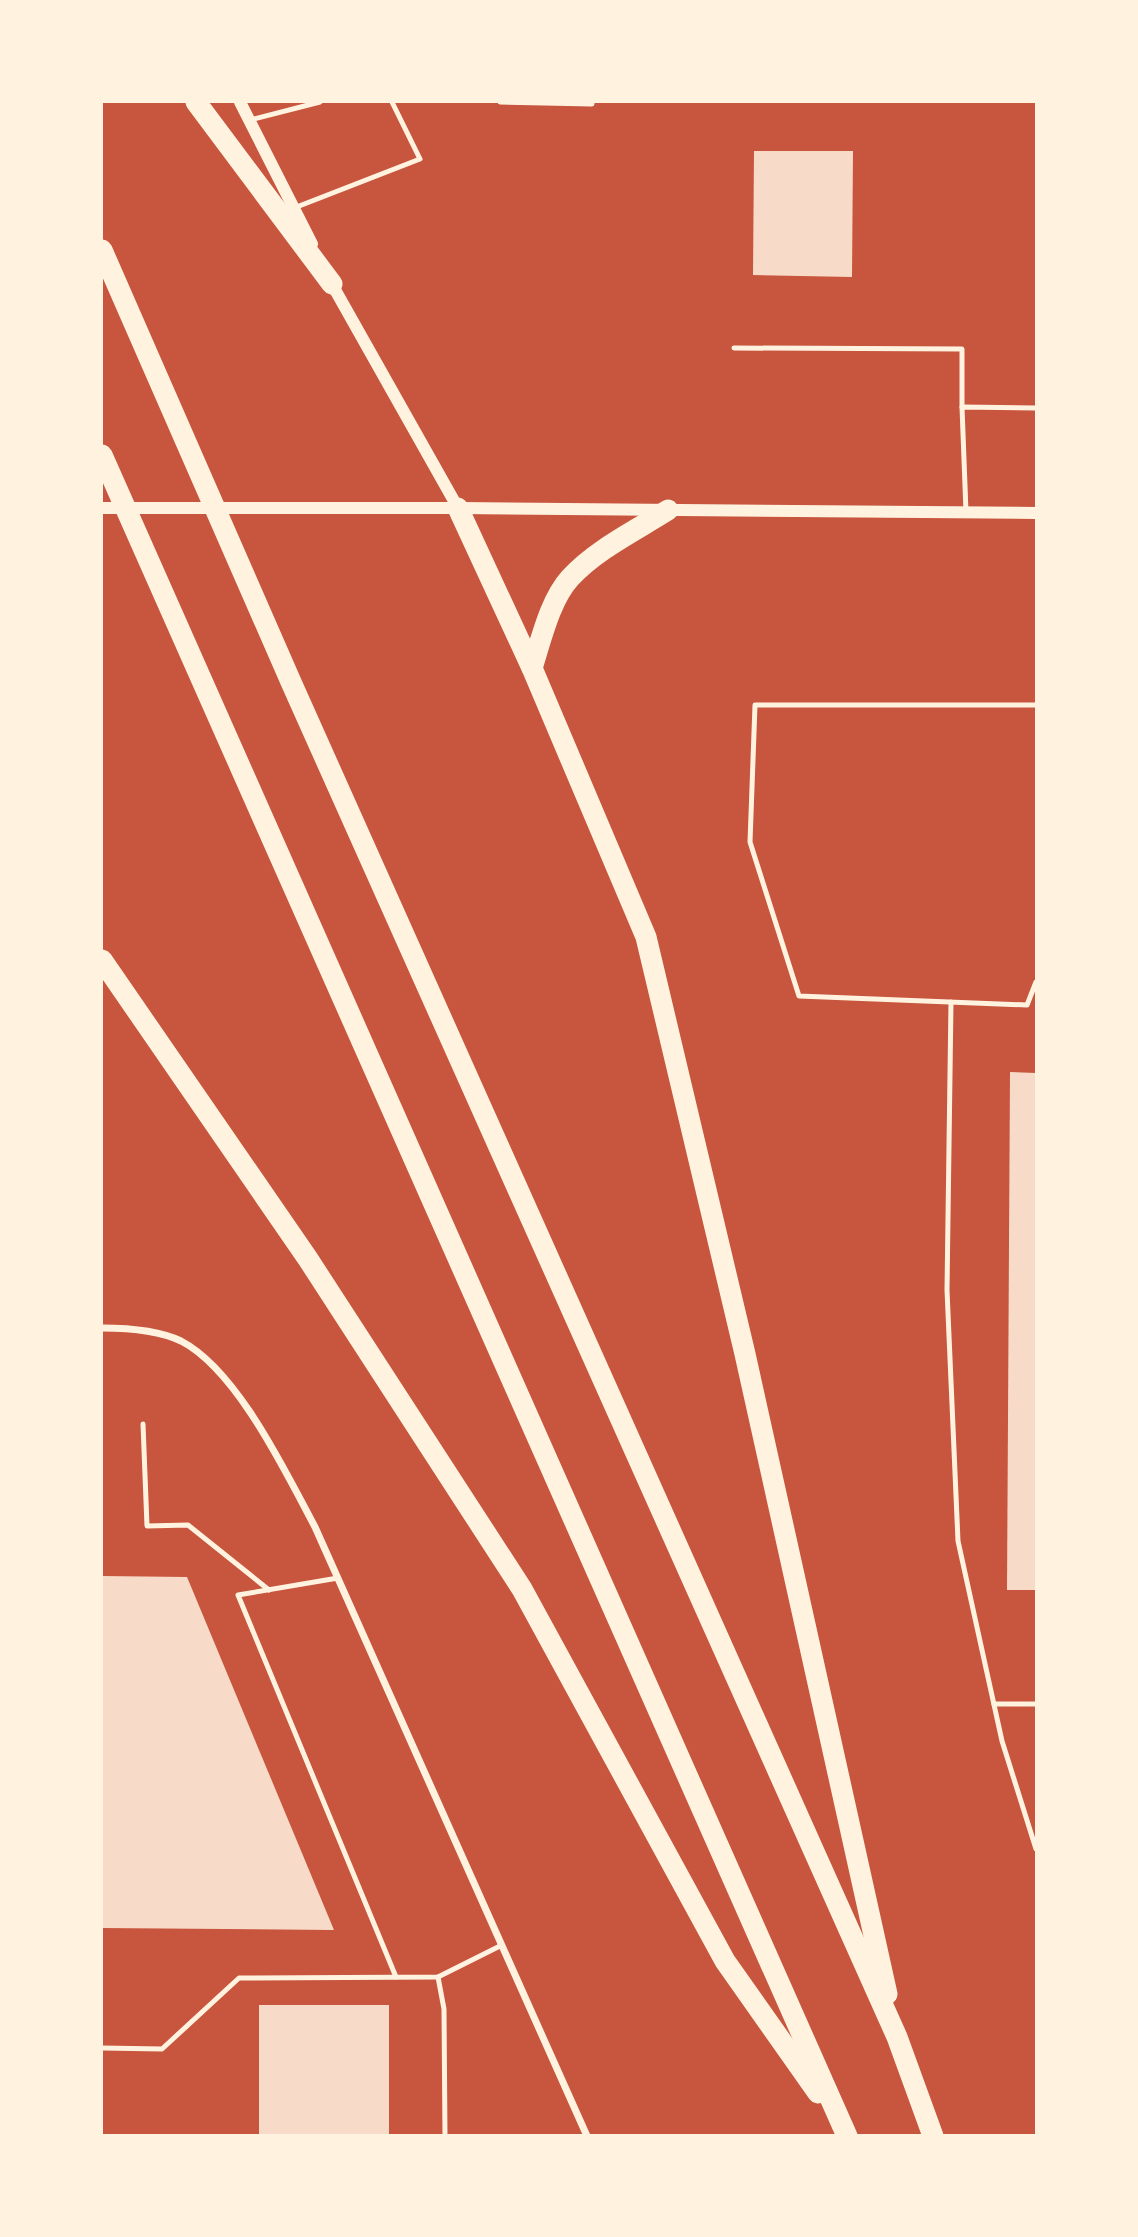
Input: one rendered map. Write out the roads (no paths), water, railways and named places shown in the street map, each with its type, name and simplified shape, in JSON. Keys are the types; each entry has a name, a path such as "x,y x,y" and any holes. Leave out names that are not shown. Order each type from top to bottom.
{"highway":[{"path":"196,102 332,284"},
{"path":"102,250 291,682 897,2037 933,2136"},
{"path":"102,456 846,2134"},
{"path":"458,508 532,668 646,937 745,1354 897,2037"},
{"path":"532,668 550,614 569,579 604,550 668,510"},
{"path":"102,960 308,1258 522,1589 726,1961 846,2134"}],"street":[{"path":"240,102 332,284 458,508"},
{"path":"102,508 1037,513"},
{"path":"102,1328 146,1331 179,1340 205,1357 233,1391 278,1458 315,1527 587,2136"}],"lane":[{"path":"250,120 320,102"},
{"path":"294,208 420,159 392,102"},
{"path":"500,102 592,102"},
{"path":"734,348 962,349 966,512"},
{"path":"962,407 1037,408"},
{"path":"1037,705 755,705 750,842 799,996 1027,1005 1037,982"},
{"path":"951,1002 947,1290 958,1541 1002,1741 1037,1849"},
{"path":"143,1424 147,1526 188,1525 269,1590"},
{"path":"338,1578 238,1595 396,1977"},
{"path":"994,1704 1037,1704"},
{"path":"102,2048 162,2049 239,1978 438,1977 502,1945"},
{"path":"438,1977 444,2009 445,2136"}]}
